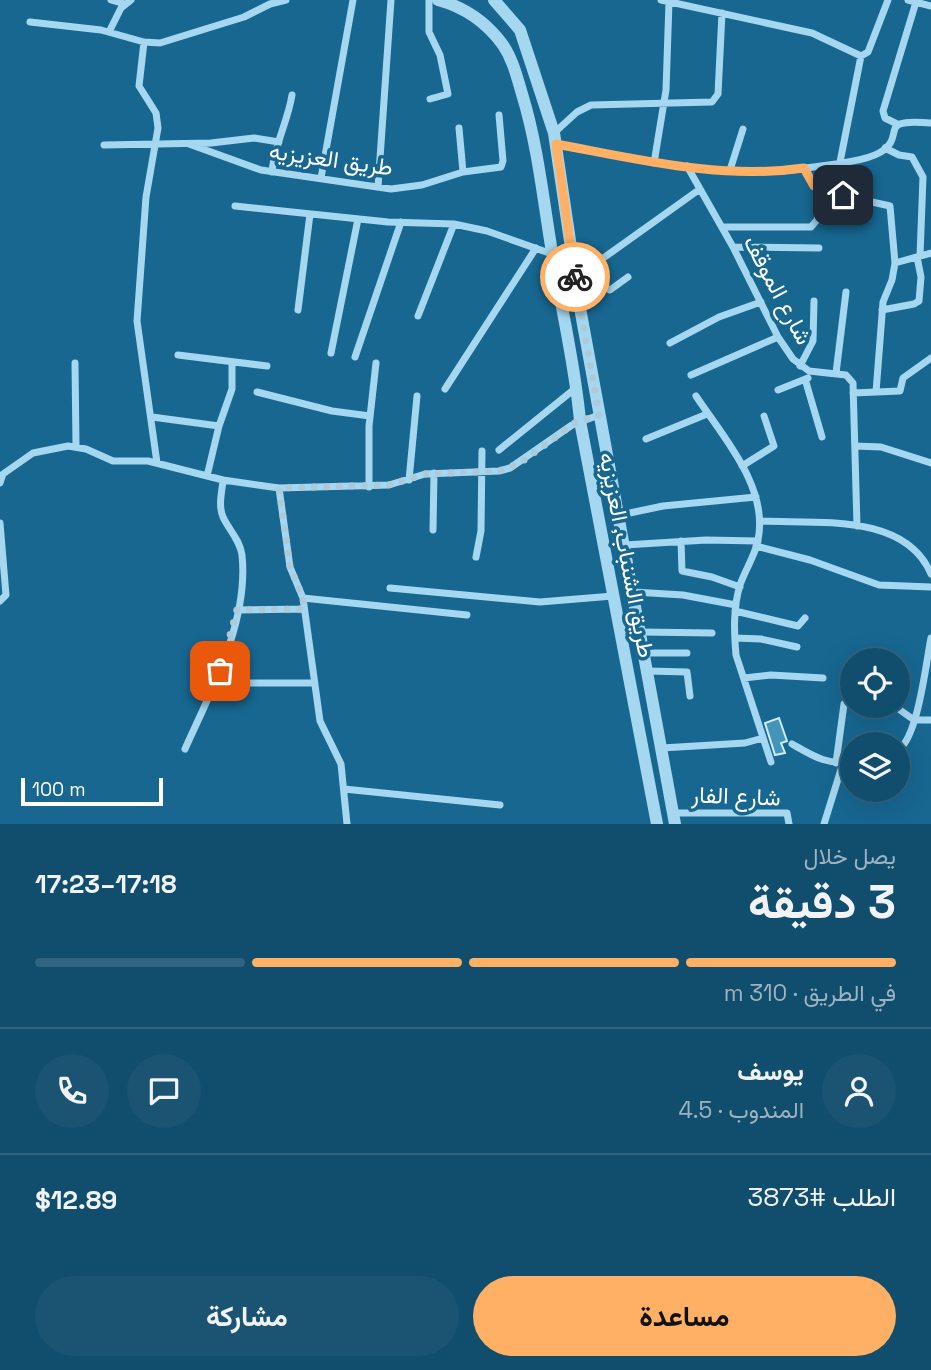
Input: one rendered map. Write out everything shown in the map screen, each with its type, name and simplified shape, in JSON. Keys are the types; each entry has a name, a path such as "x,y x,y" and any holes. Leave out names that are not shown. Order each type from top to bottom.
{"street":[{"path":"109,32 128,2 111,0"},
{"path":"30,22 109,32 144,42 168,41 244,17 270,4 286,0"},
{"path":"321,178 353,0"},
{"path":"378,187 391,0"},
{"path":"429,0 429,32 440,55 447,94 430,99"},
{"name":"طريق الشنباب, العزيزيه","path":"438,0 471,14 503,45 513,65 534,135 552,254 577,387 580,421 656,824"},
{"path":"840,162 861,56 868,52 888,0"},
{"path":"908,0 931,6"},
{"path":"654,163 664,103 665,1 812,33 861,56"},
{"name":"طريق الشنباب, العزيزيه","path":"501,2 520,30 555,139 580,308 675,819"},
{"path":"916,2 883,111 885,118 897,124 907,121 931,123"},
{"path":"722,13 716,98 712,102 591,105 577,112 555,139 654,163 755,172 804,168 872,156 886,148 897,124"},
{"path":"144,42 139,86 156,113 158,128 146,197 137,321 157,463"},
{"path":"272,172 292,95"},
{"name":"طريق العزيزيه","path":"189,144 244,165 272,172 378,187 414,187 463,172 497,169 503,165 499,116"},
{"path":"460,128 463,172"},
{"path":"730,170 743,129"},
{"path":"104,145 189,144 254,138 279,142"},
{"path":"882,310 919,301 921,277 919,256 922,175 912,157 899,155 886,148"},
{"name":"شارع الموقف","path":"687,166 733,247 778,337 800,366 819,373 836,373"},
{"path":"804,168 814,186 823,191 890,206 895,263 882,310 876,392"},
{"path":"595,264 700,189"},
{"path":"722,227 811,227 817,220 823,191"},
{"path":"235,206 358,219 454,224 487,231 552,254"},
{"path":"298,310 310,214"},
{"path":"331,353 358,219"},
{"path":"355,357 401,222"},
{"path":"418,316 454,224"},
{"path":"733,247 819,247"},
{"path":"445,389 536,248"},
{"path":"895,263 931,253"},
{"path":"580,308 603,286 610,290 628,277"},
{"path":"846,292 836,373 846,375 853,383 857,526"},
{"path":"800,366 813,341 814,301"},
{"path":"670,343 719,317 761,302"},
{"path":"691,375 778,337"},
{"path":"178,355 267,366"},
{"path":"853,393 900,391 903,378 931,358"},
{"path":"207,476 219,426 232,388 232,362"},
{"path":"75,363 76,446"},
{"path":"369,487 370,416 376,363"},
{"path":"778,390 819,373"},
{"path":"805,379 822,437"},
{"path":"499,450 577,387"},
{"path":"257,392 332,411 370,416"},
{"path":"409,480 417,396"},
{"path":"696,396 742,466 756,497 760,521 757,543 740,587 735,638 736,655 771,762"},
{"path":"646,439 707,414"},
{"path":"0,483 1,474 33,453 50,448 76,446 113,461 157,463 223,480 279,488 396,484 434,473 482,472 510,468 580,421 599,415"},
{"path":"742,466 774,446 764,416"},
{"path":"152,417 219,426"},
{"path":"855,446 881,447 931,463"},
{"path":"476,557 481,531 482,451"},
{"path":"588,465 609,461"},
{"path":"433,530 434,473"},
{"path":"185,749 215,683 243,580 242,553 221,509 223,480"},
{"path":"279,488 290,567 303,598 320,721 339,755 347,824"},
{"path":"620,515 663,506 756,497"},
{"path":"760,521 857,526 904,540 921,555 931,574"},
{"path":"0,523 6,595 0,601"},
{"path":"681,541 681,571 712,577 740,587"},
{"path":"625,545 681,541 757,543 878,585 931,587"},
{"path":"390,588 540,603 613,596"},
{"path":"634,592 683,595 798,626 805,618"},
{"path":"303,598 467,615"},
{"path":"237,610 304,609"},
{"path":"641,632 712,633"},
{"path":"735,638 761,639 797,647"},
{"path":"910,732 928,667 931,638"},
{"path":"645,653 687,653"},
{"path":"648,671 687,672 690,696"},
{"path":"744,678 771,675 823,678"},
{"path":"215,683 314,683"},
{"path":"910,717 914,720 931,720"},
{"path":"824,824 839,763 843,718"},
{"path":"662,748 745,743 763,738"},
{"path":"792,744 818,759 839,763"},
{"path":"344,789 500,805"},
{"name":"شارع الفار","path":"675,819 787,813 789,824"}],"building":[{"path":"779,718 787,741 781,743 785,753 775,755 765,723"}],"way so far":[{"path":"220,671 237,610 304,609 303,598 290,567 279,488 369,487 402,483 425,474 499,471 520,463 576,422 599,415 594,372 575,277"}],"route":[{"path":"575,277 556,144 654,163 755,172 804,168 807,178 814,186 823,191 843,195"}]}
